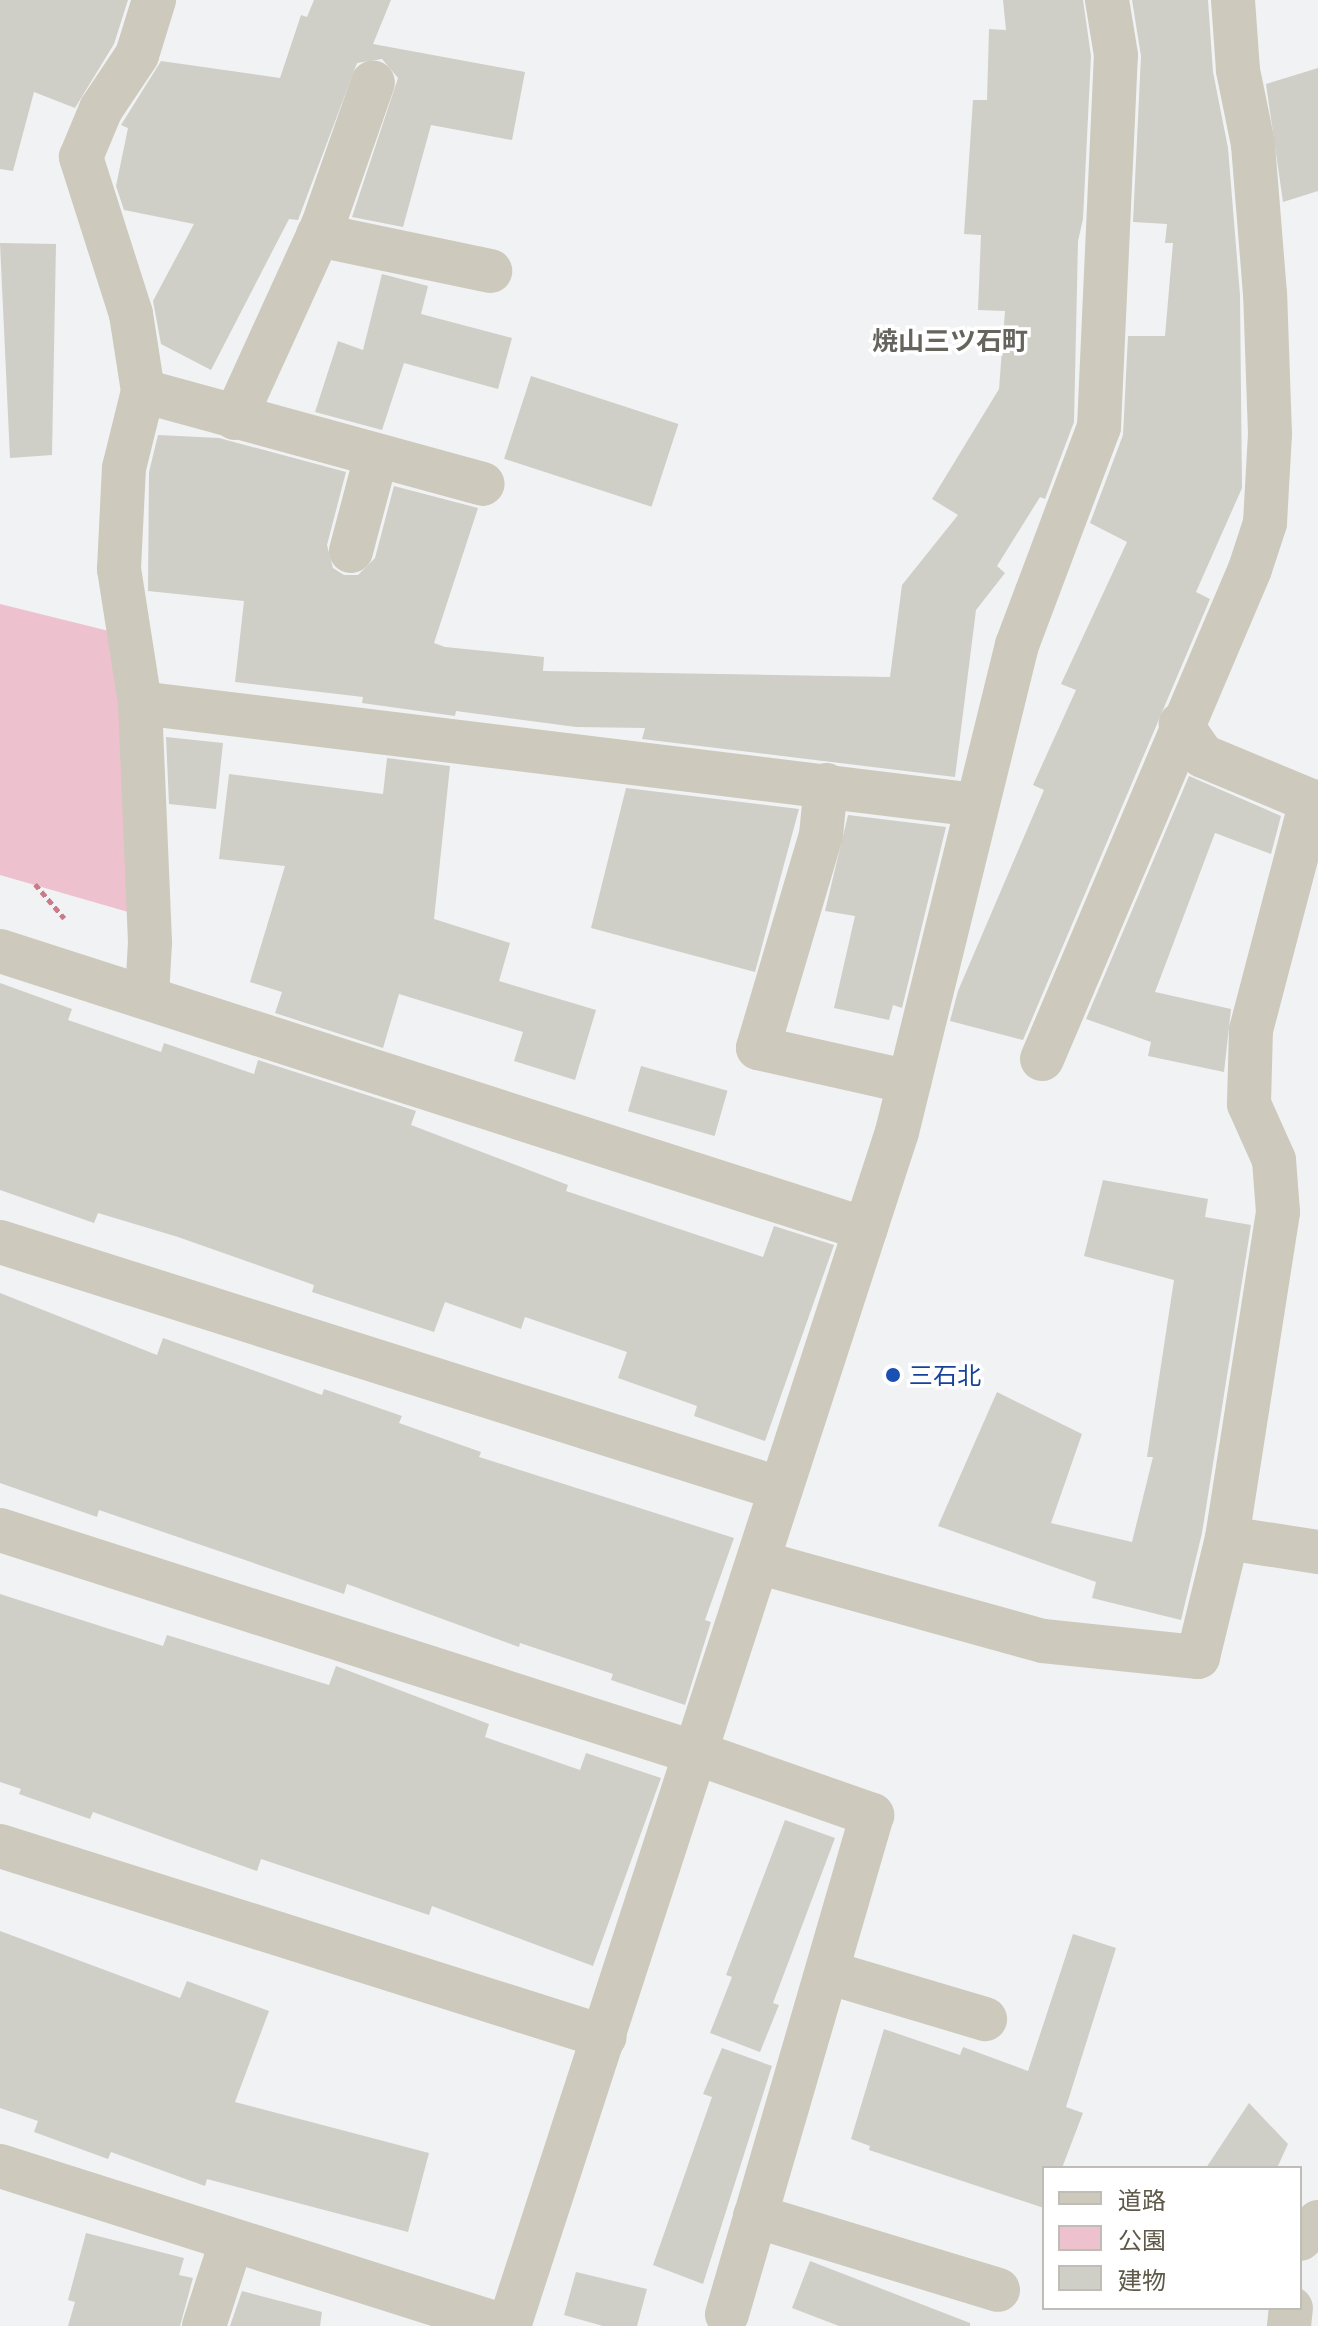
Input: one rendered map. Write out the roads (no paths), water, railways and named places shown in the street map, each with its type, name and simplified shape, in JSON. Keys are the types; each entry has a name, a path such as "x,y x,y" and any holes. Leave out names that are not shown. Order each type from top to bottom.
{"street":[{"path":"147,997 150,942 140,703 119,569 124,468 143,391 131,314 81,157 101,109 137,55 154,0"},
{"path":"0,2166 506,2326 605,2037 897,1132 1017,645 1099,427 1116,55 1107,0"},
{"path":"1042,1059 1181,724 1250,569 1265,523 1270,434 1265,294 1253,144 1238,70 1233,0"},
{"path":"235,418 318,235 373,82"},
{"path":"318,235 490,271"},
{"path":"143,391 483,484"},
{"path":"351,551 376,457"},
{"path":"140,703 976,805"},
{"path":"758,1562 1043,1641 1198,1657 1227,1538 1278,1212 1274,1160 1249,1104 1251,1030 1311,801 1203,756 1181,724"},
{"path":"826,785 821,835 758,1048 909,1082"},
{"path":"0,951 865,1229"},
{"path":"0,1242 781,1489"},
{"path":"0,1530 696,1753 872,1815 727,2314"},
{"path":"1227,1538 1318,1552"},
{"path":"0,1846 605,2037"},
{"path":"827,1972 985,2019"},
{"path":"755,2216 998,2290"},
{"path":"1302,2237 1318,2222"},
{"path":"204,2326 232,2240"}],"place":[{"name":"三石北","path":"893,1375"}],"district":[{"name":"焼山三ツ石町","path":"950,341"}]}
